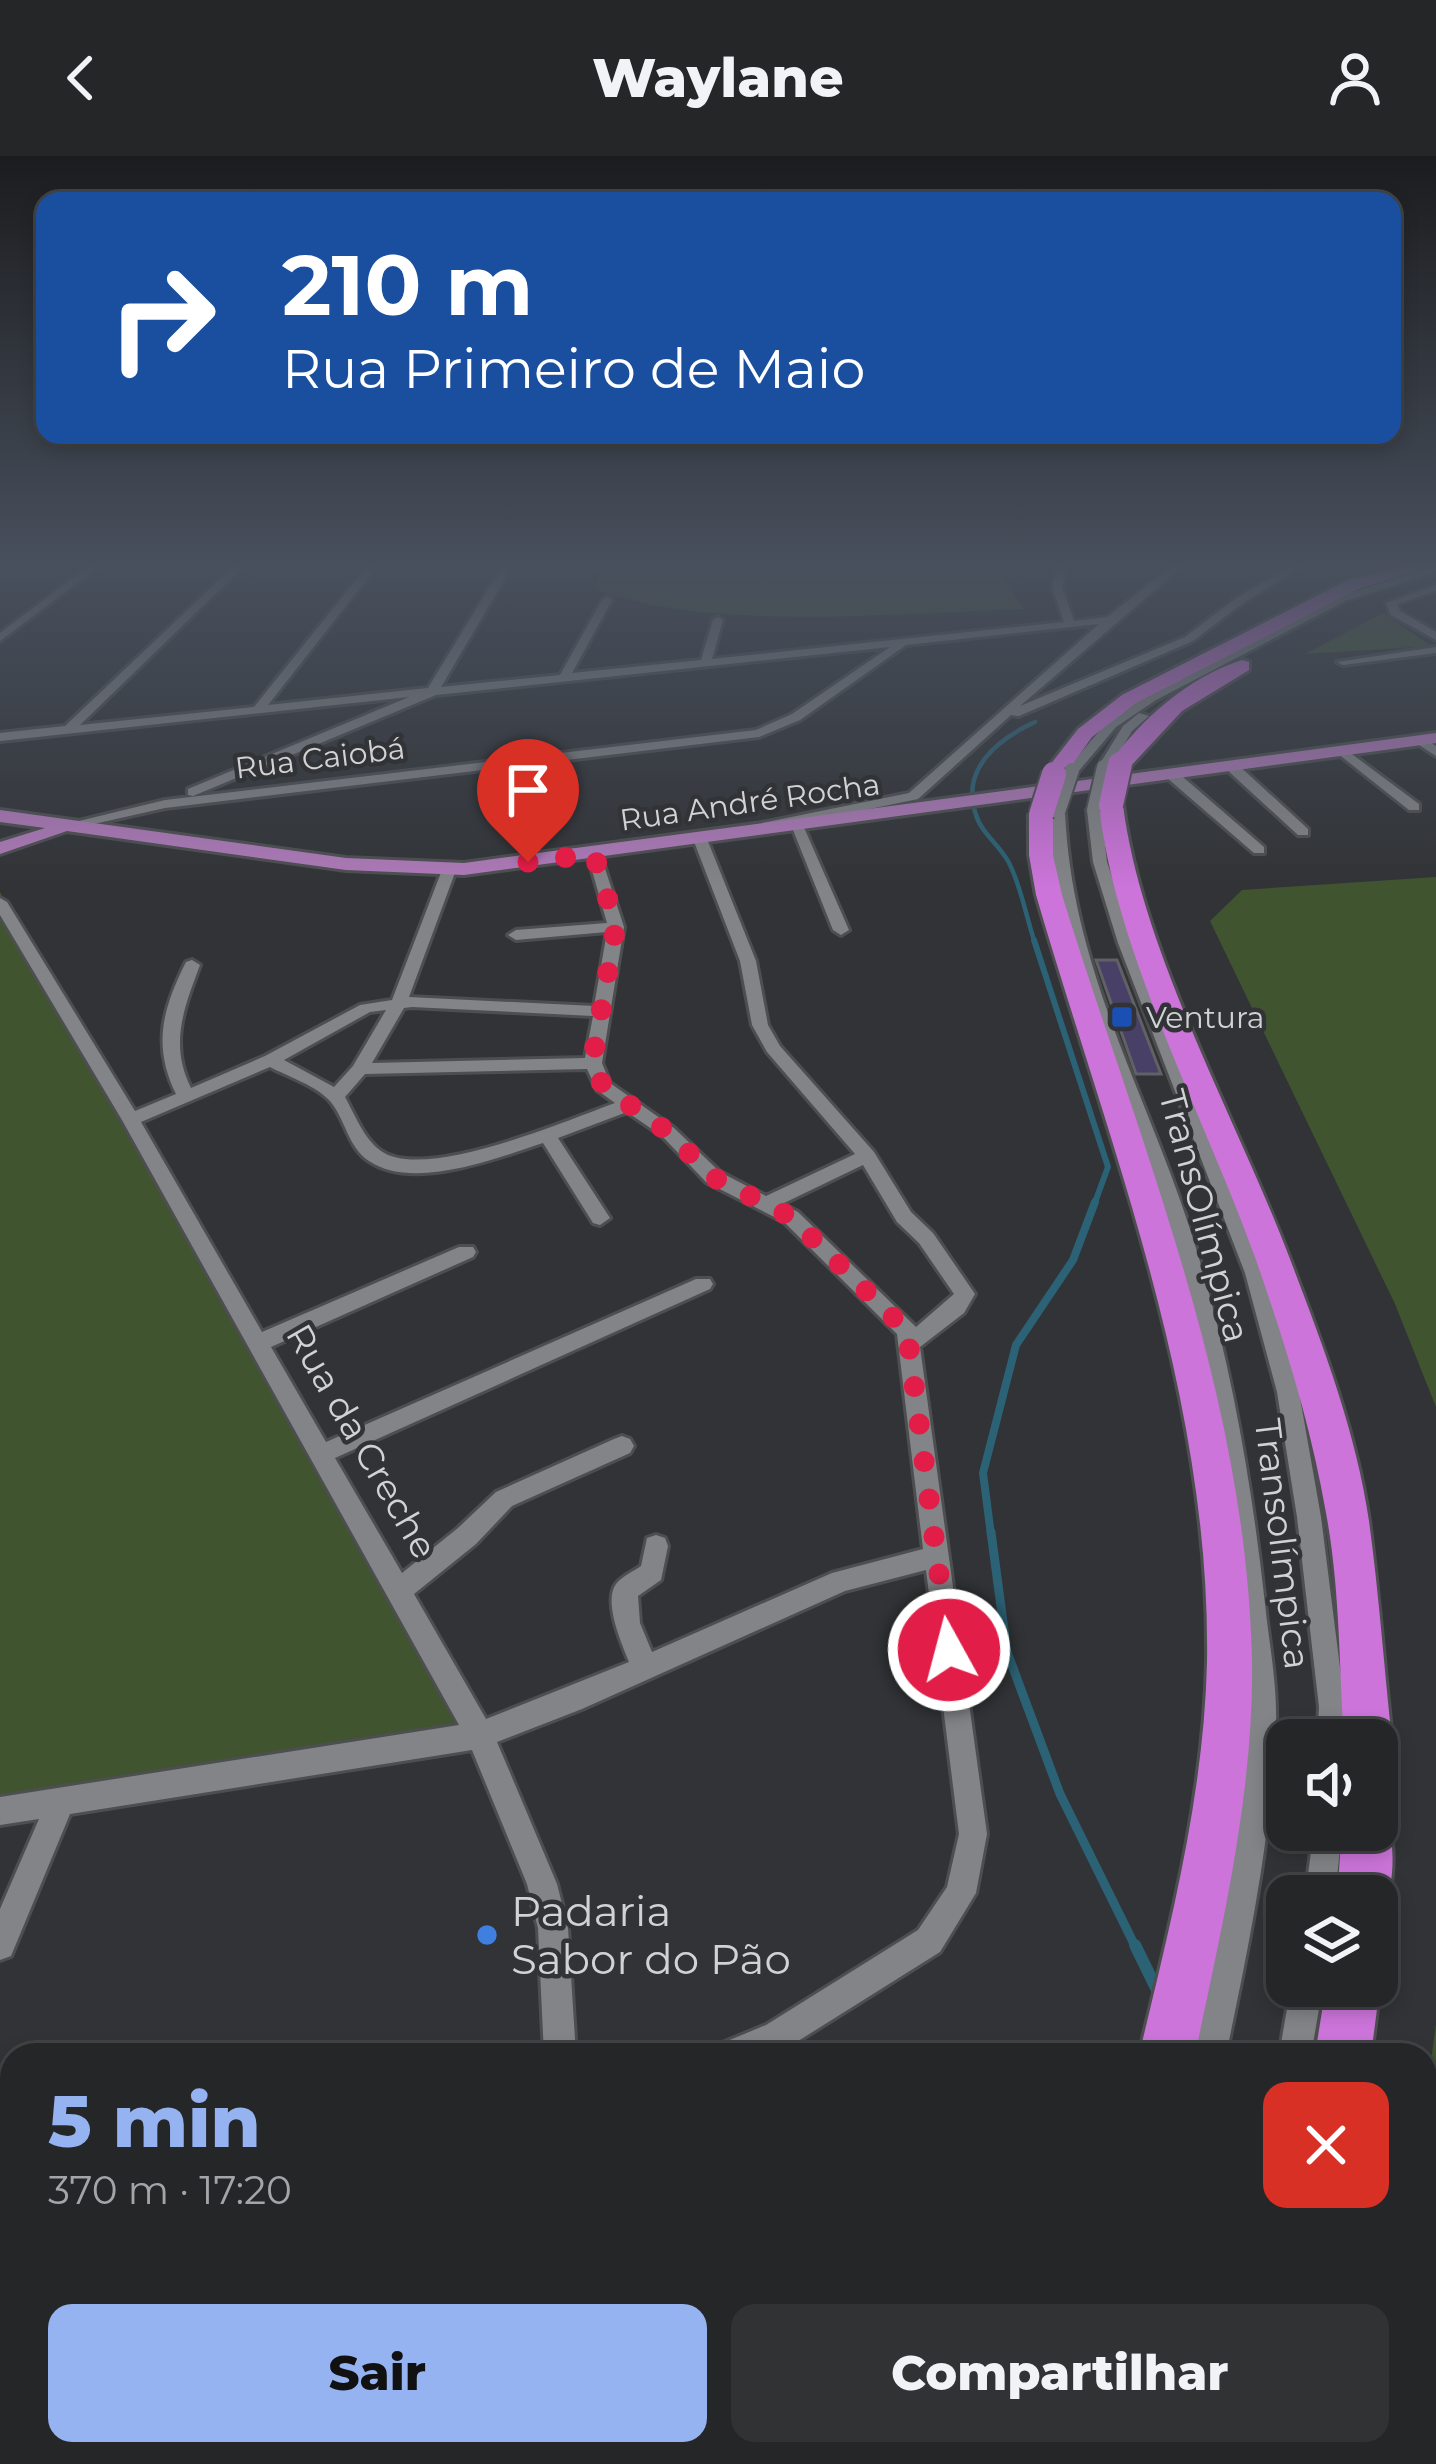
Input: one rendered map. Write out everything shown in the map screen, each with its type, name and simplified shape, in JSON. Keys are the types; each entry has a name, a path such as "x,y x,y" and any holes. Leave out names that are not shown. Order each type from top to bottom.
{"highway":[{"name":"TransOlímpica","path":"1170,2043 1205,1884 1223,1751 1227,1610 1205,1451 1174,1296 1140,1172 1049,895 1041,855 1067,753 1102,718 1181,673"},
{"name":"TransOlímpica","path":"1230,673 1147,730 1112,766 1102,807 1144,939 1273,1257 1320,1394 1348,1518 1366,1719"},
{"path":"1345,2043 1350,2007"}],"main road":[{"name":"Rua André Rocha","path":"0,816 367,867 449,870 1341,750 1431,744"},
{"path":"0,848 72,827"}],"street":[{"path":"68,730 127,673"},
{"path":"257,711 287,673"},
{"path":"165,803 432,692 444,673"},
{"path":"0,737 597,673"},
{"name":"Rua Caiobá","path":"72,827 165,803 759,733 796,717 860,673"},
{"path":"744,832 914,796 1052,673"},
{"path":"998,720 1114,673"},
{"path":"1063,772 1112,724 1198,673"},
{"path":"1341,750 1414,806"},
{"path":"1230,765 1303,832"},
{"path":"1171,773 1259,850"},
{"name":"Transolímpica","path":"1102,807 1100,862 1126,943 1255,1273 1288,1392 1309,1517 1331,1719"},
{"name":"Transolímpica","path":"1050,813 1076,933 1114,1057 1168,1193 1204,1310 1242,1497 1262,1718 1247,1884 1213,2043"},
{"path":"797,826 841,930"},
{"path":"700,838 748,961 760,1024 773,1048 867,1156 904,1217 926,1238 965,1294 957,1307 910,1343"},
{"path":"594,854 616,926 592,1063 603,1086 668,1132 713,1177 791,1217 893,1313 910,1343 973,1834 961,1893 929,1941 759,2043"},
{"path":"335,1096 360,1069 399,1002 449,870"},
{"name":"Rua da Creche","path":"0,902 131,1120 480,1736 542,1884 553,1928 557,2043"},
{"path":"516,935 616,926"},
{"path":"187,1097 169,1066 168,1052 169,1031 192,965"},
{"path":"131,1120 271,1060 352,1012 399,1002 601,1011"},
{"path":"271,1060 335,1096 360,1139 379,1159 398,1168 435,1167 627,1105"},
{"path":"360,1069 592,1063"},
{"path":"546,1134 601,1218"},
{"path":"768,1203 867,1156"},
{"path":"258,1343 466,1252"},
{"path":"321,1454 703,1284"},
{"path":"399,1591 467,1536 504,1498 622,1446"},
{"path":"645,1668 627,1623 625,1591 652,1572 656,1546"},
{"path":"0,1811 480,1736 841,1581 937,1556"},
{"path":"0,1945 62,1802"},
{"path":"1296,2043 1303,2007"}],"green space":[{"path":"1436,877 1436,1407 1395,1304 1210,921 1242,890"},
{"path":"0,892 474,1730 0,1802"}],"building":[{"name":"Ventura","path":"1096,960 1117,960 1161,1074 1136,1074"}],"waterway":[{"path":"1035,722 1008,737 986,758 973,783 972,798 978,821 1013,870 1035,943"},
{"path":"1034,940 1108,1167 1094,1205"},
{"path":"991,1535 983,1473 1016,1345 1073,1260 1095,1202"},
{"path":"991,1532 1007,1652 1060,1794 1136,1948"},
{"path":"1135,1945 1159,1994"}],"place":[{"name":"Ventura","path":"1122,1017"},
{"name":"Padaria Sabor do Pão","path":"487,1935"}],"route":[{"path":"528,862 594,854 616,926 592,1063 603,1086 668,1132 713,1177 780,1208 903,1323 914,1369 949,1650"}]}
